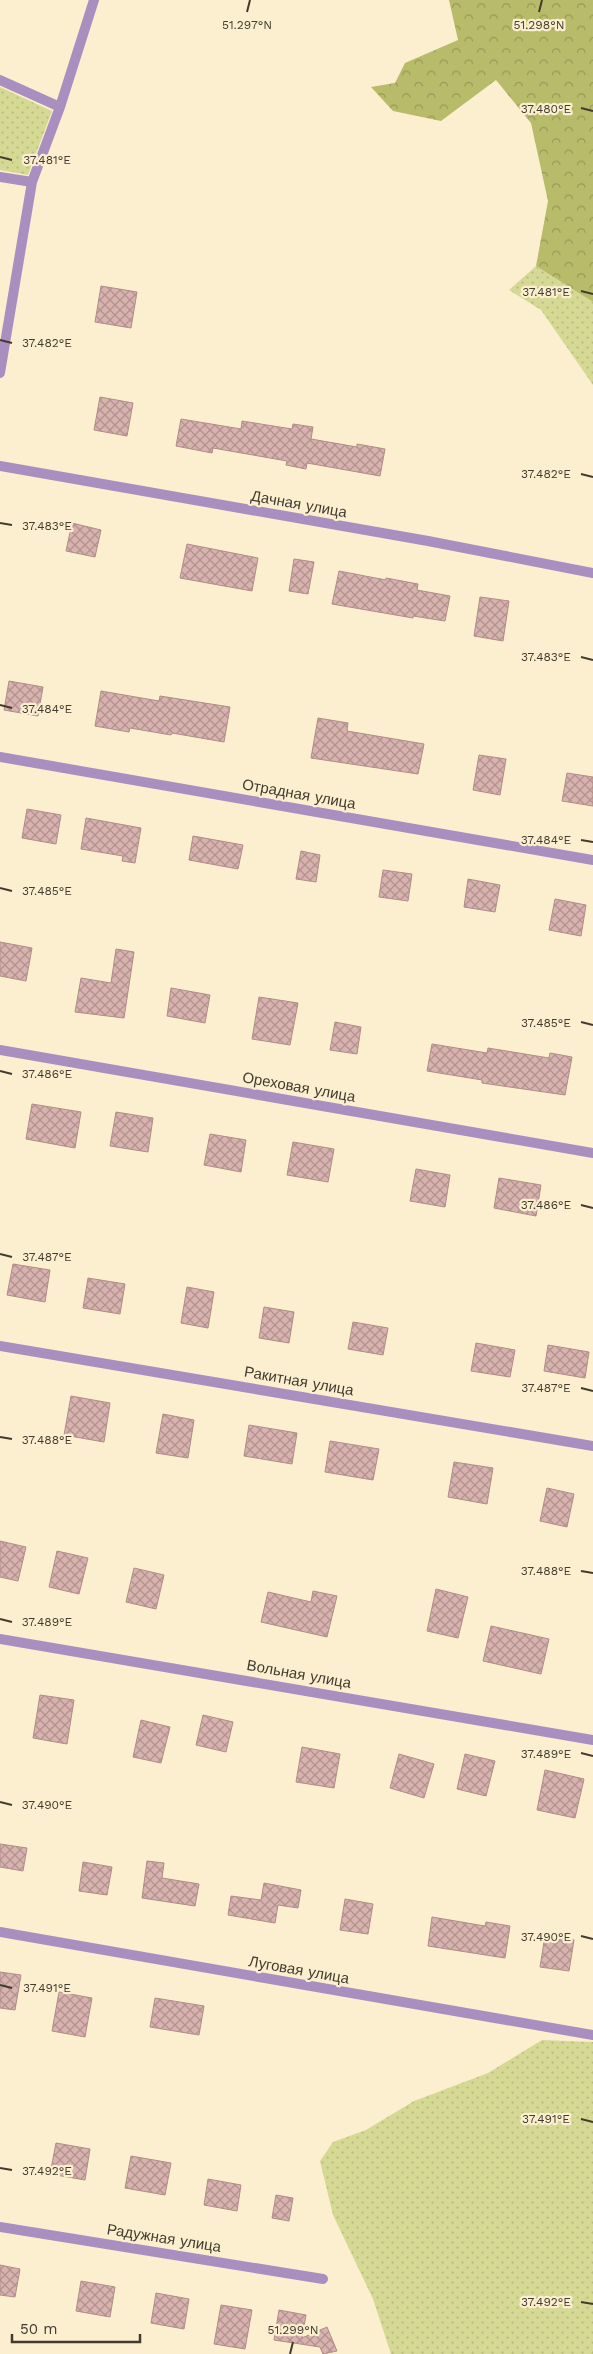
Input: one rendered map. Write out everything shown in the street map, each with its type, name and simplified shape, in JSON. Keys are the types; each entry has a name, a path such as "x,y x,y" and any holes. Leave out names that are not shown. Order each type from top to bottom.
{"street":[{"path":"0,373 32,182 60,107 94,0"},
{"path":"0,80 60,107"},
{"path":"0,177 32,182"},
{"name":"Дачная улица","path":"0,466 428,541 593,573"},
{"name":"Отрадная улица","path":"0,757 593,860"},
{"name":"Ореховая улица","path":"0,1050 593,1153"},
{"name":"Ракитная улица","path":"0,1346 593,1446"},
{"name":"Вольная улица","path":"0,1638 593,1740"},
{"name":"Луговая улица","path":"0,1932 593,2035"},
{"name":"Радужная улица","path":"0,2227 323,2279"}],"green space":[{"path":"449,0 593,0 593,302 536,266 548,201 531,123 496,80 441,121 393,111 371,87 395,83 405,63 458,40"},
{"path":"0,87 52,111 28,175 0,170"},
{"path":"536,266 593,302 593,385 541,310 509,290"},
{"path":"542,2040 593,2042 593,2354 391,2354 373,2299 333,2215 320,2161 333,2142 366,2130 414,2101 488,2073"}],"building":[{"path":"101,286 137,292 131,328 95,322"},
{"path":"100,397 133,403 127,436 94,430"},
{"path":"181,419 241,429 242,421 292,429 293,424 313,427 311,439 357,447 357,444 385,449 380,476 307,463 306,469 286,465 287,461 213,448 212,453 176,446"},
{"path":"72,523 101,530 95,557 66,551"},
{"path":"187,544 258,558 252,591 180,578"},
{"path":"294,559 314,562 308,594 289,591"},
{"path":"339,571 418,584 417,590 450,596 445,621 413,616 413,618 332,604"},
{"path":"480,597 509,601 503,641 474,636"},
{"path":"9,681 43,687 38,716 4,710"},
{"path":"101,691 159,701 160,696 230,707 224,742 172,733 171,735 130,728 129,732 95,726"},
{"path":"318,718 348,723 347,731 424,744 418,774 311,758"},
{"path":"479,755 506,759 500,795 473,790"},
{"path":"567,773 593,777 593,806 562,801"},
{"path":"27,809 61,815 56,844 22,838"},
{"path":"86,818 141,828 135,863 122,861 123,856 81,849"},
{"path":"193,836 243,845 238,869 189,860"},
{"path":"301,851 320,855 316,882 296,879"},
{"path":"383,870 412,874 408,901 379,897"},
{"path":"468,879 500,885 495,912 464,907"},
{"path":"555,899 586,905 581,936 549,930"},
{"path":"0,942 32,948 26,981 0,976"},
{"path":"116,949 134,952 124,1018 75,1012 81,978 111,983"},
{"path":"171,988 210,995 205,1023 167,1016"},
{"path":"259,997 298,1003 290,1045 252,1039"},
{"path":"335,1022 361,1027 357,1054 330,1050"},
{"path":"432,1044 487,1053 488,1048 549,1058 550,1053 572,1057 565,1095 482,1083 482,1080 427,1071"},
{"path":"32,1104 81,1112 75,1148 26,1139"},
{"path":"116,1112 153,1118 148,1152 110,1146"},
{"path":"210,1134 246,1140 241,1172 204,1165"},
{"path":"293,1142 334,1149 328,1182 287,1175"},
{"path":"416,1169 450,1175 445,1207 410,1201"},
{"path":"499,1178 541,1185 536,1216 494,1208"},
{"path":"13,1264 50,1270 45,1302 7,1295"},
{"path":"88,1278 125,1284 120,1314 83,1308"},
{"path":"187,1287 214,1292 208,1328 181,1323"},
{"path":"264,1307 294,1312 289,1343 259,1338"},
{"path":"353,1322 388,1328 383,1355 348,1349"},
{"path":"476,1343 515,1350 510,1377 471,1371"},
{"path":"548,1345 589,1352 585,1378 544,1371"},
{"path":"71,1396 110,1403 104,1442 64,1435"},
{"path":"163,1414 194,1420 188,1458 156,1453"},
{"path":"249,1425 297,1433 292,1464 244,1456"},
{"path":"330,1441 379,1449 373,1480 325,1472"},
{"path":"454,1462 493,1468 487,1504 448,1497"},
{"path":"547,1488 574,1494 567,1527 540,1521"},
{"path":"0,1541 26,1547 18,1581 0,1577"},
{"path":"57,1551 88,1558 79,1594 49,1587"},
{"path":"134,1568 164,1575 156,1609 126,1602"},
{"path":"436,1589 468,1597 458,1638 427,1631"},
{"path":"313,1591 337,1596 327,1637 261,1622 268,1592 311,1602"},
{"path":"491,1626 549,1639 541,1674 483,1661"},
{"path":"40,1695 74,1700 67,1744 33,1738"},
{"path":"203,1715 233,1722 226,1752 196,1745"},
{"path":"141,1720 170,1727 161,1763 133,1757"},
{"path":"302,1747 340,1754 334,1788 296,1782"},
{"path":"399,1754 434,1764 424,1798 390,1788"},
{"path":"465,1754 495,1761 486,1796 457,1789"},
{"path":"545,1770 584,1779 575,1818 537,1810"},
{"path":"0,1844 27,1848 23,1871 0,1867"},
{"path":"147,1861 164,1863 162,1878 199,1884 195,1906 142,1898"},
{"path":"83,1862 112,1867 107,1895 79,1891"},
{"path":"264,1883 301,1890 298,1908 278,1905 275,1923 228,1915 231,1896 261,1900"},
{"path":"345,1899 373,1904 368,1934 340,1930"},
{"path":"432,1917 485,1926 486,1922 510,1926 505,1958 428,1946"},
{"path":"545,1936 574,1940 569,1971 540,1967"},
{"path":"0,1972 21,1975 15,2010 0,2008"},
{"path":"59,1992 92,1998 85,2037 52,2031"},
{"path":"155,1998 204,2006 199,2035 150,2027"},
{"path":"56,2143 90,2149 85,2180 50,2174"},
{"path":"131,2156 171,2163 165,2195 125,2188"},
{"path":"208,2179 241,2185 237,2211 204,2205"},
{"path":"276,2195 293,2198 289,2221 272,2218"},
{"path":"0,2265 20,2269 15,2297 0,2295"},
{"path":"81,2281 115,2287 110,2317 76,2311"},
{"path":"156,2293 189,2299 184,2329 151,2323"},
{"path":"221,2305 252,2310 245,2349 214,2344"},
{"path":"279,2310 306,2315 302,2338 327,2327 337,2351 323,2354 320,2347 274,2340"}]}
